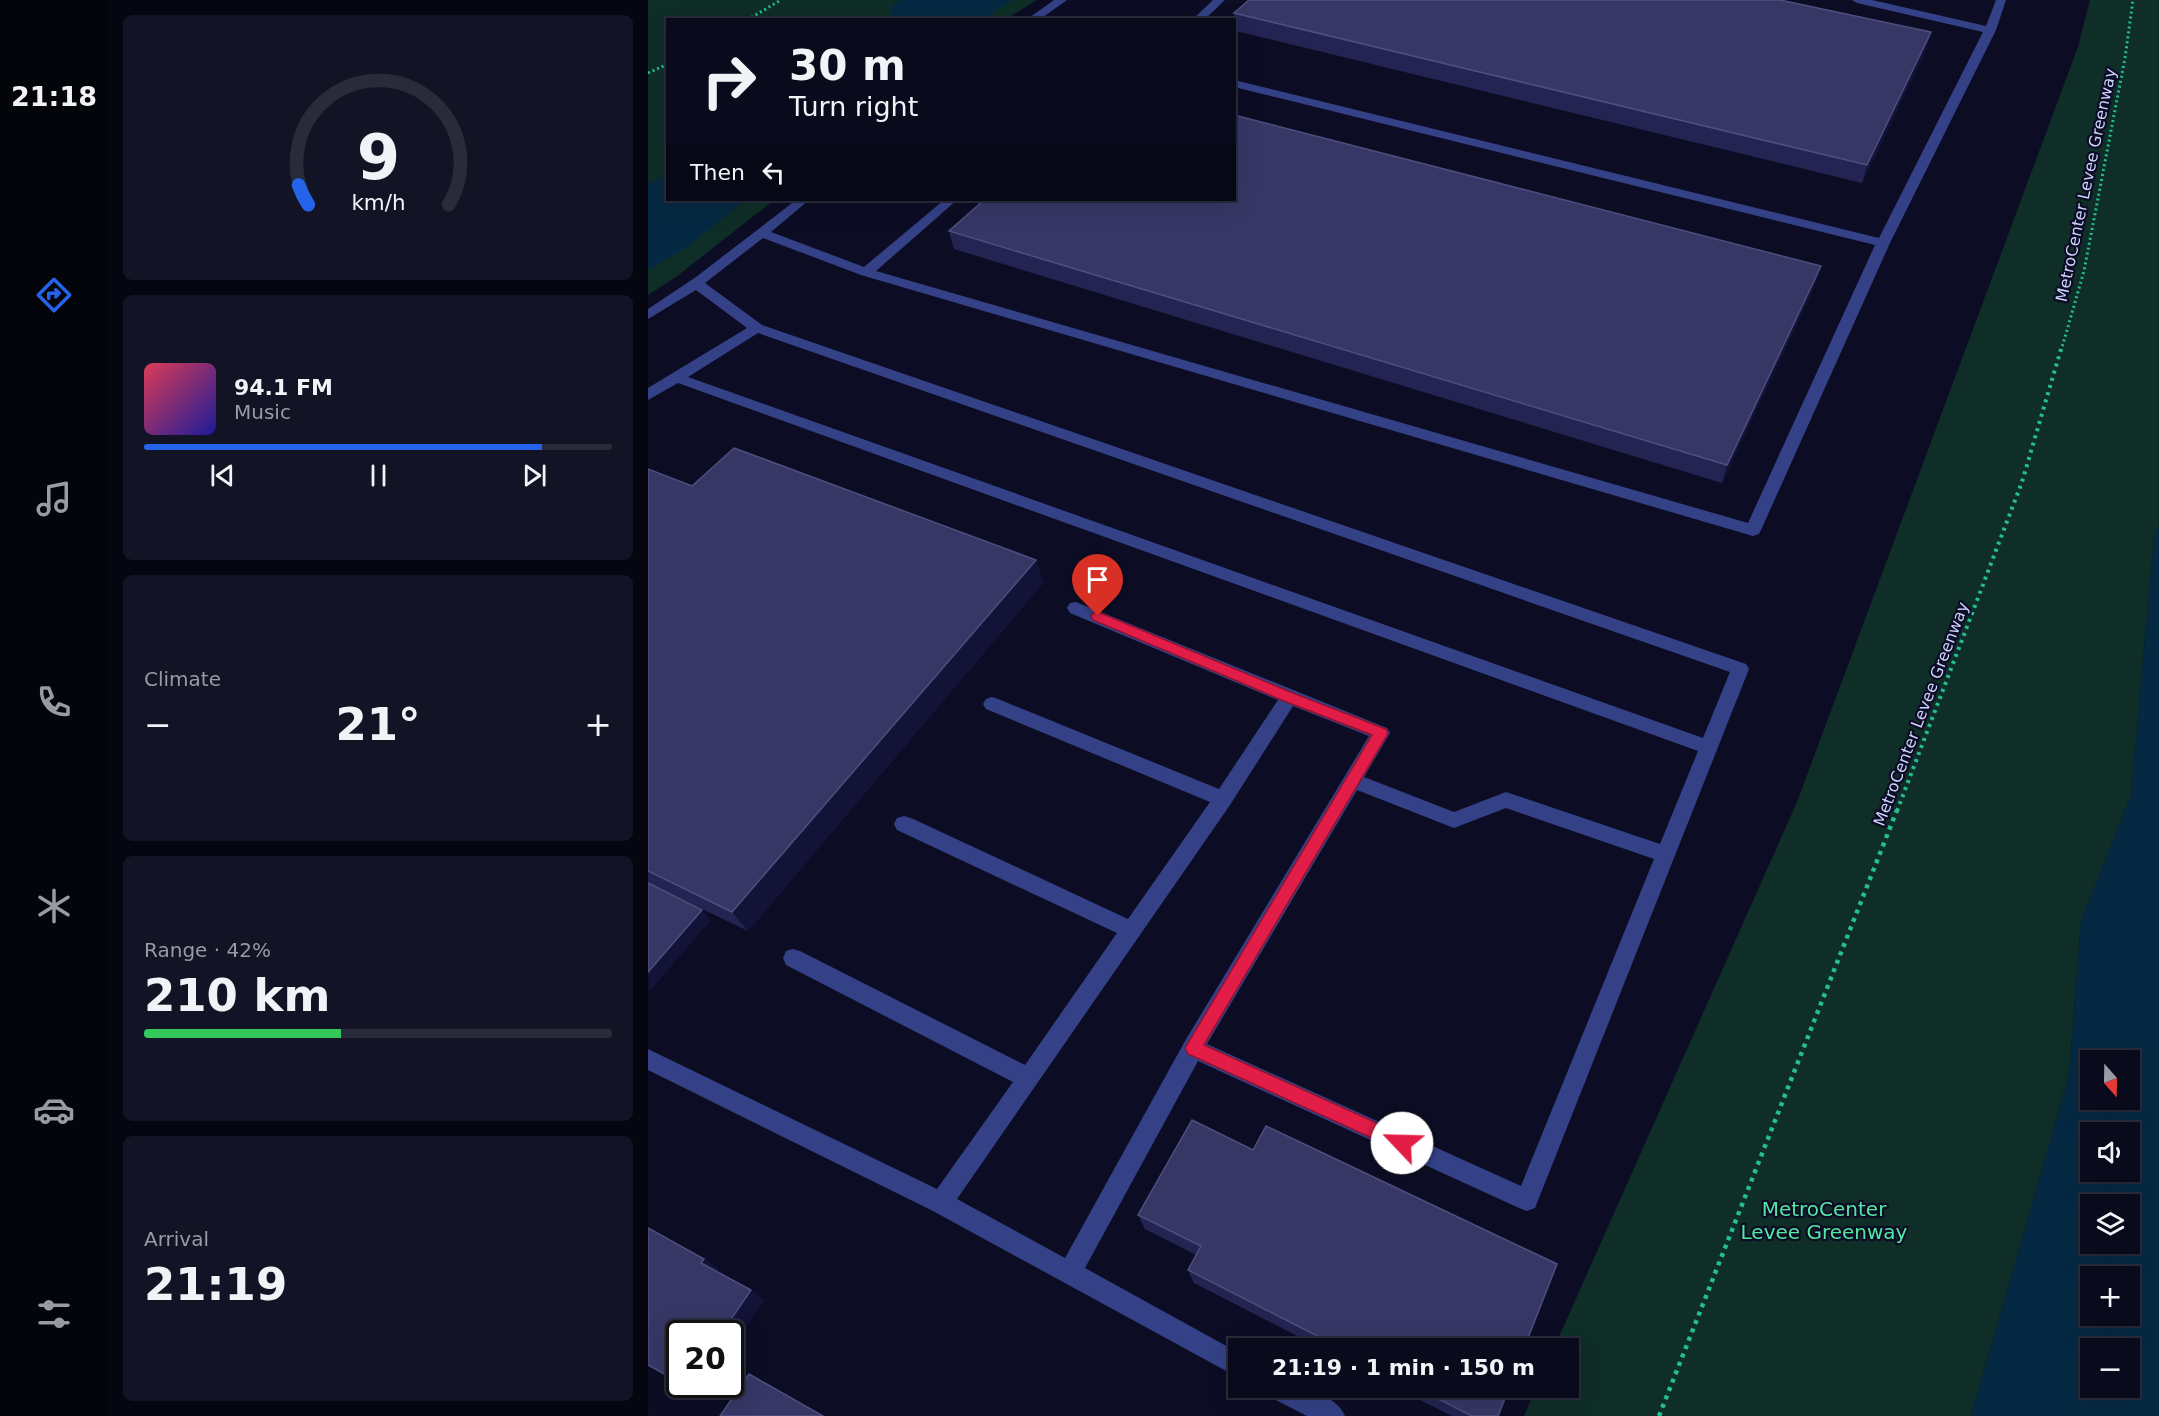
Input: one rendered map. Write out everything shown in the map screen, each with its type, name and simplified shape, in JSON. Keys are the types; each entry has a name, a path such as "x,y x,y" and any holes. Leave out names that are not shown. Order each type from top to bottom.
{"street":[{"path":"1034,18 1062,0"},
{"path":"1199,18 1220,0"},
{"path":"1857,0 1990,30"},
{"path":"761,233 866,272 1753,530 1883,243 1990,30 2001,0"},
{"path":"1236,83 1883,243"},
{"path":"648,315 696,283 801,201"},
{"path":"866,272 950,201"},
{"path":"696,283 757,328 1740,669 1527,1200 1193,1048"},
{"path":"648,395 757,328"},
{"path":"677,378 1708,747"},
{"path":"1070,1274 1193,1048 1381,733 1076,608"},
{"path":"941,1203 1223,799 1289,697"},
{"path":"992,704 1223,799"},
{"path":"1353,781 1454,820 1506,800 1665,854"},
{"path":"904,824 1131,930"},
{"path":"793,957 1029,1078"},
{"path":"648,1059 941,1203 1228,1360"},
{"path":"1298,1398 1332,1416"}],"path":[{"path":"750,18 781,0"},
{"name":"MetroCenter Levee Greenway","path":"1659,1416 1864,896 2022,482 2084,271 2126,58 2133,0"},
{"path":"648,73 666,65"}],"green space":[{"path":"648,0 1037,0 1008,18 666,18 666,201 773,201 676,277 648,295"},
{"name":"MetroCenter Levee Greenway","path":"2090,0 2159,0 2159,526 2154,539 2131,795 2081,922 2069,1076 1971,1416 1524,1416 1532,1398 1579,1398 1579,1338 1558,1338 1797,802 2078,47"}],"water":[{"path":"900,0 1012,0 985,18 889,18 893,6"},
{"path":"666,175 666,201 744,201 687,247 648,270 648,184"},
{"path":"2159,526 2159,1416 1971,1416 2069,1076 2081,922 2131,795 2154,539"}],"building":[{"path":"1249,0 1780,0 1931,32 1867,165 1234,13"},
{"path":"1236,116 1821,266 1727,465 949,231 983,201 1236,201"},
{"path":"734,448 1036,560 732,912 648,871 648,469 692,486"},
{"path":"648,883 702,910 648,972"},
{"path":"1192,1120 1253,1150 1266,1126 1557,1264 1528,1338 1321,1338 1188,1270 1201,1246 1138,1215"},
{"path":"648,1228 704,1259 701,1263 751,1290 731,1320 666,1320 666,1375 648,1365"},
{"path":"749,1374 823,1416 720,1416 732,1398 744,1398 744,1381"},
{"path":"1437,1398 1505,1398 1498,1416 1472,1416"}],"route":[{"path":"1098,616 1289,697 1381,733 1193,1048 1402,1143"}]}
